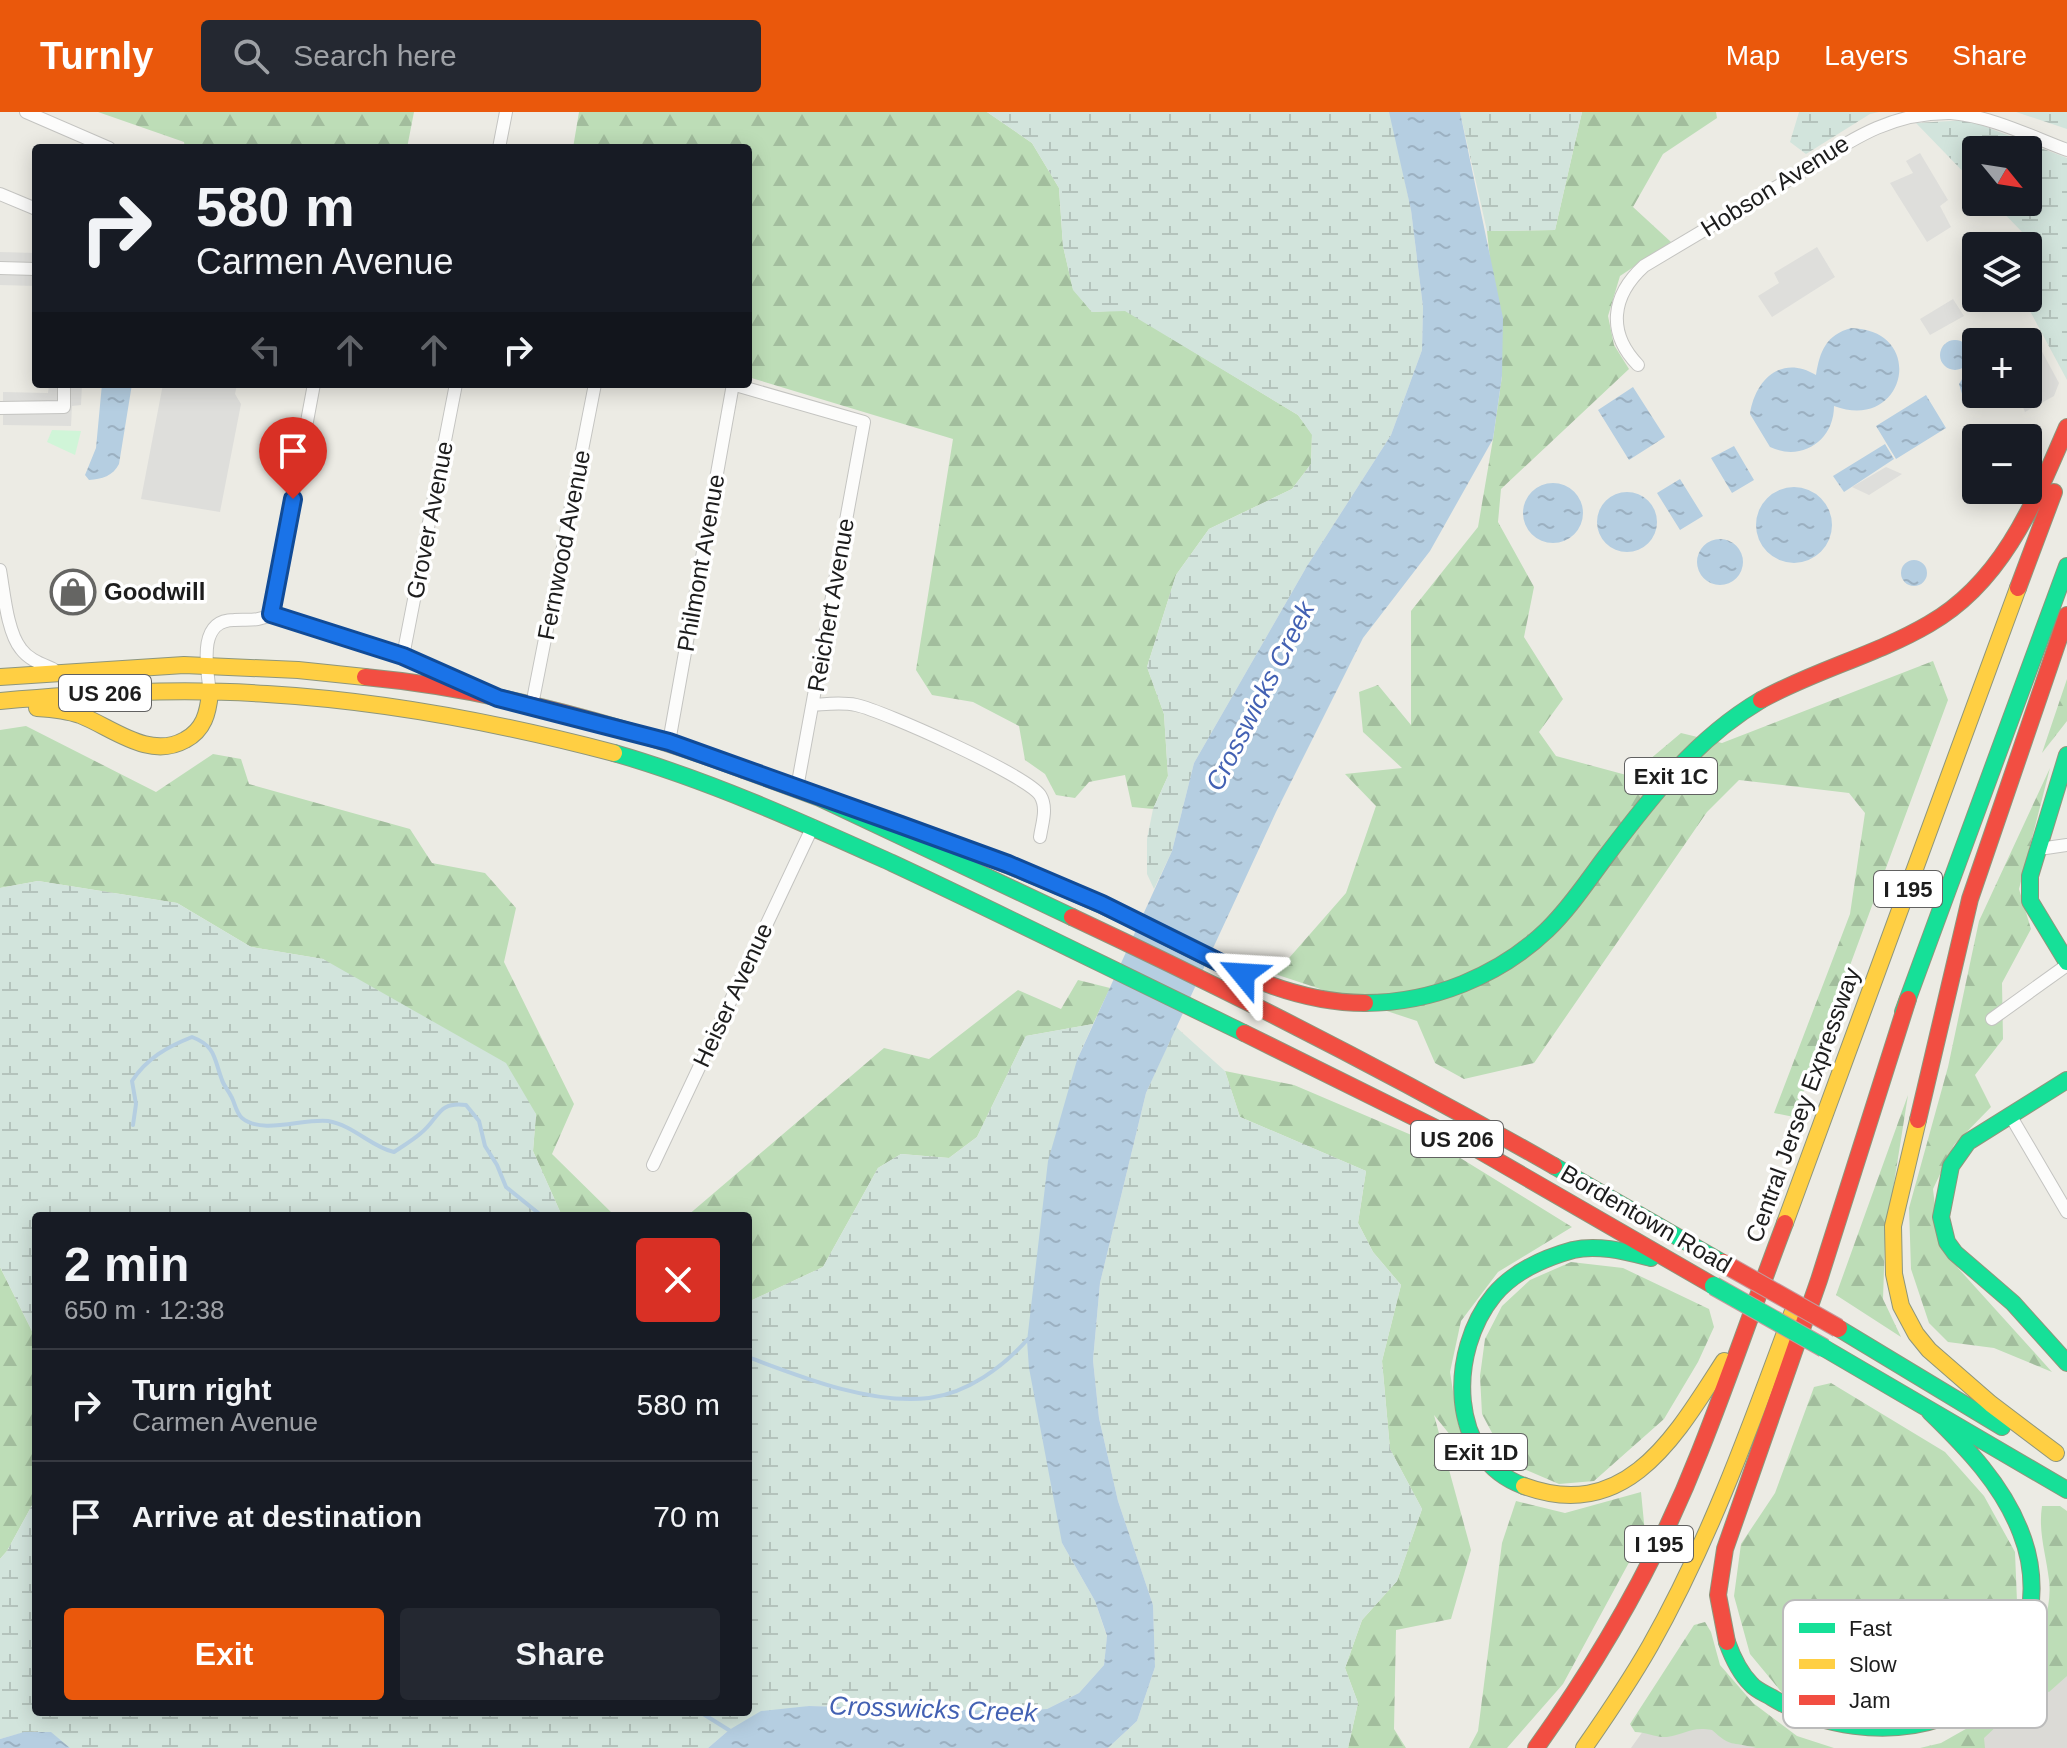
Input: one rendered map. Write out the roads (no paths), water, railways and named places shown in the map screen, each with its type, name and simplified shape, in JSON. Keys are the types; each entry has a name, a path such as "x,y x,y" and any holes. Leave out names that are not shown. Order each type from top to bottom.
{"main road":[{"name":"Exit 1C","path":"820,798 994,859 1102,904 1263,984 1295,995 1336,1002 1376,1004 1404,1001 1457,987 1506,962 1549,928 1679,766 1725,723 1770,695 1932,624 1978,586 1997,566 2026,520 2067,427"},
{"name":"Central Jersey Expressway","path":"1536,1748 1592,1666 1646,1571 1695,1464 2067,455"},
{"name":"I 195","path":"1584,1748 1659,1629 1719,1508 2067,566"},
{"path":"271,614 403,656 498,698"},
{"path":"2061,1456 1996,1408 1925,1347 1896,1292 1891,1249 1893,1226 1970,899 2067,615"},
{"name":"US 206","path":"0,677 145,666 207,666 298,670 431,685 532,705 669,742 820,798"},
{"name":"US 206","path":"0,703 119,692 210,693 355,701 412,708 510,727 607,752 673,772 813,826"},
{"path":"0,703 68,711 142,743 165,748 177,746 198,731 209,709 210,693"},
{"path":"2067,755 2030,876 2030,901 2067,963"},
{"name":"Bordentown Road","path":"820,798 1090,925 1403,1081 1838,1328 1998,1425 2061,1456"},
{"name":"Bordentown Road","path":"813,826 1436,1127 2067,1490"},
{"path":"1783,1713 1766,1701 1738,1666 1722,1629 1718,1585 1725,1548 1791,1363 1908,999"},
{"path":"2067,1080 1979,1134 1957,1155 1948,1177 1941,1217 1947,1242 1955,1253 2013,1303 2067,1363"},
{"name":"Exit 1D","path":"1673,1263 1623,1251 1574,1250 1536,1261 1504,1283 1489,1299 1466,1344 1461,1390 1476,1445 1496,1471 1524,1489 1559,1497 1597,1493 1616,1486 1646,1464 1666,1443 1749,1323"},
{"path":"1930,1412 1960,1441 1993,1482 2019,1527 2032,1572 2032,1600"},
{"path":"1805,1728 1863,1745 1905,1743 1949,1728"}],"street":[{"path":"26,112 100,144"},
{"path":"500,144 506,112"},
{"name":"Hobson Avenue","path":"1638,365 1619,341 1617,327 1620,299 1634,275 1862,132 1904,117 1952,113 1978,117 2067,150"},
{"path":"0,194 32,207"},
{"path":"0,268 32,269"},
{"path":"0,408 64,407 64,388"},
{"path":"210,693 207,644 210,632 231,619 254,621 271,614 313,388"},
{"name":"Grover Avenue","path":"403,656 455,388"},
{"name":"Fernwood Avenue","path":"532,705 594,388"},
{"name":"Philmont Avenue","path":"669,742 732,388"},
{"name":"Reichert Avenue","path":"747,388 864,422 797,788"},
{"path":"0,570 13,634 20,649 33,660 60,671"},
{"path":"813,705 836,702 878,712 1034,788 1042,799 1044,815 1040,837"},
{"name":"Heiser Avenue","path":"653,1165 813,826"},
{"path":"2039,849 2067,845"},
{"path":"1992,1019 2067,963"},
{"path":"2010,1115 2067,1212"}],"water":[{"path":"1389,112 1460,112 1503,318 1502,376 1493,439 1430,551 1363,638 1276,812 1146,1093 1100,1283 1093,1360 1099,1418 1118,1501 1153,1605 1155,1667 1137,1721 1108,1748 708,1748 729,1730 761,1711 809,1706 1007,1711 1047,1709 1079,1693 1104,1665 1107,1636 1095,1601 1062,1543 1029,1368 1027,1341 1048,1161 1077,1060 1172,851 1194,763 1307,566 1391,435 1422,350 1423,307 1411,210"},
{"path":"1851,328 1875,333 1891,345 1898,361 1898,378 1891,394 1878,405 1859,410 1834,406 1833,418 1822,438 1804,450 1793,452 1770,447 1750,414 1764,381 1781,369 1792,367 1816,375 1826,345 1836,335"},
{"path":"1949,342 1961,342 1962,367 1949,368 1942,361 1942,349"},
{"path":"1633,387 1665,437 1629,460 1598,410"},
{"path":"102,388 131,388 119,464 107,476 89,480 85,475 96,448"},
{"path":"1926,395 1946,428 1896,459 1876,426"},
{"path":"1885,444 1894,459 1844,492 1833,476"},
{"path":"1734,446 1754,480 1732,493 1711,458"},
{"path":"1680,479 1703,516 1680,530 1657,493"},
{"path":"1553,483 1574,492 1583,513 1574,534 1553,543 1532,534 1523,513 1532,492"},
{"path":"1794,487 1809,490 1821,498 1829,510 1832,525 1829,540 1821,552 1809,560 1794,563 1779,560 1767,552 1759,540 1756,525 1759,510 1767,498 1779,490"},
{"path":"1627,492 1648,501 1657,522 1648,543 1627,552 1606,543 1597,522 1606,501"},
{"path":"1720,539 1736,546 1743,562 1736,578 1720,585 1704,578 1697,562 1704,546"},
{"path":"1914,560 1923,564 1927,573 1923,582 1914,586 1905,582 1901,573 1905,564"},
{"path":"24,1732 51,1732 70,1748 0,1748 0,1739"}],"waterway":[{"path":"133,1125 136,1104 132,1081 158,1054 192,1037 210,1049 238,1113 250,1123 272,1126 328,1121 394,1152 427,1128 444,1108 466,1105 479,1121 485,1146 506,1187 537,1212"},
{"name":"Crosswicks Creek","path":"752,1358 837,1388 884,1397 929,1398 971,1385 1028,1339"},
{"name":"Crosswicks Creek","path":"706,1716 732,1732"}],"place":[{"name":"Goodwill","path":"73,592"}]}
